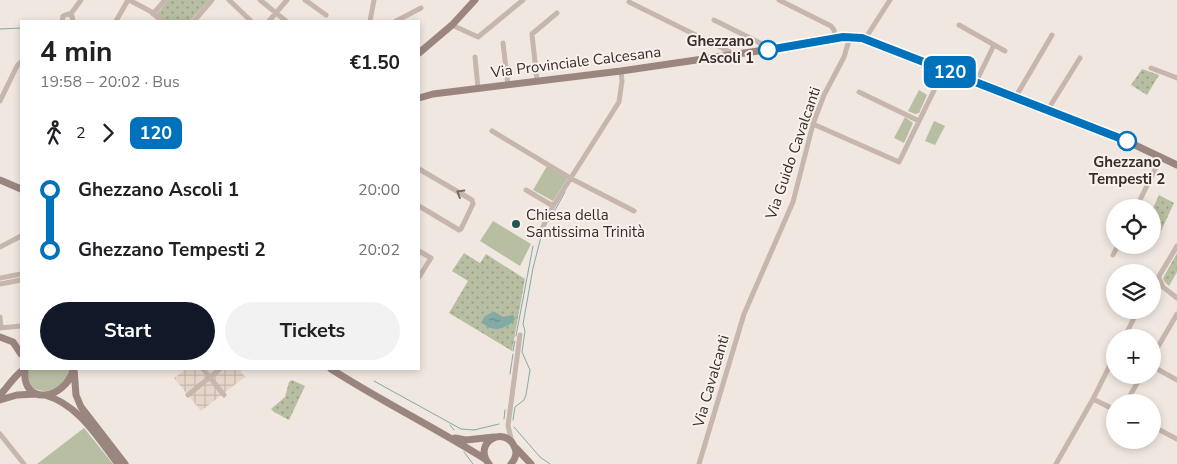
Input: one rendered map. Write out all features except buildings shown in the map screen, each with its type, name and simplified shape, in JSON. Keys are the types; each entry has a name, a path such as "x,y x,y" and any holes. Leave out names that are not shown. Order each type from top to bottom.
{"main road":[{"path":"420,52 452,25 475,0"},
{"name":"Via Provinciale Calcesana","path":"420,98 432,94 736,55 850,36 865,39 1047,111 1116,136 1177,165"},
{"name":"Via Provinciale Calcesana","path":"420,92 432,94"},
{"path":"0,180 20,189"},
{"path":"0,336 13,342 20,352"},
{"path":"0,395 12,384 21,370"},
{"path":"25,370 27,386 33,392 60,400 74,409 118,464"},
{"path":"0,400 17,395 43,395 56,392 65,386 73,370"},
{"path":"73,370 76,395 80,407 126,464"},
{"path":"333,370 372,395 444,434 487,461"},
{"path":"444,434 466,440 507,438 531,464"},
{"path":"487,461 484,452 486,445 489,440 497,437"},
{"path":"511,464 516,456 514,445"}],"street":[{"path":"62,20 64,16 70,15 81,0"},
{"path":"117,20 128,0 161,20"},
{"path":"153,14 165,0"},
{"path":"195,20 212,0"},
{"path":"229,0 250,20"},
{"path":"260,0 285,20"},
{"path":"271,20 287,0"},
{"path":"305,0 326,15"},
{"path":"370,20 374,0"},
{"path":"452,25 478,37 523,0"},
{"path":"779,0 830,26 834,30 835,38"},
{"path":"865,39 890,0"},
{"path":"629,2 736,55"},
{"path":"398,20 421,8"},
{"path":"537,81 532,34 557,13"},
{"path":"70,15 73,20"},
{"path":"714,20 768,50"},
{"path":"959,25 1005,51"},
{"path":"1015,98 1052,35"},
{"name":"Via Guido Cavalcanti","path":"747,305 793,202 813,124 824,95 844,57 850,36"},
{"path":"503,43 508,85"},
{"path":"976,82 994,45"},
{"path":"474,57 478,88"},
{"path":"1047,111 1080,58"},
{"path":"0,101 20,63"},
{"path":"1151,68 1177,78"},
{"path":"813,124 899,162 944,70"},
{"path":"540,233 553,206 619,102 622,87 621,71"},
{"path":"859,92 919,120"},
{"path":"492,131 570,178 634,211"},
{"path":"1140,199 1161,157"},
{"path":"420,170 472,202 473,207 459,230 420,207"},
{"path":"526,190 553,206"},
{"path":"0,247 20,237"},
{"path":"1161,274 1177,246"},
{"path":"420,252 431,258 420,275"},
{"path":"0,278 20,274"},
{"path":"0,284 20,280"},
{"path":"1161,284 1162,287 1177,298"},
{"name":"Via Cavalcanti","path":"700,464 747,305"},
{"path":"1161,342 1177,314"},
{"path":"0,316 1,328 20,326"},
{"path":"514,445 508,426 520,334"},
{"path":"204,370 224,395"},
{"path":"188,395 219,370"},
{"path":"1161,371 1177,380"},
{"path":"1056,464 1106,373"},
{"path":"1093,399 1106,406"},
{"path":"497,437 508,426"},
{"path":"1161,431 1177,439"},
{"path":"0,434 24,464"}],"green space":[{"path":"168,0 209,0 191,20 164,20 157,14"},
{"path":"1142,69 1159,75 1147,95 1131,85"},
{"path":"919,90 927,95 919,113 915,114 908,111"},
{"path":"905,117 913,123 904,143 894,138"},
{"path":"934,121 945,126 935,145 925,141"},
{"path":"547,166 567,179 553,201 533,190"},
{"path":"1159,195 1174,203 1161,231 1161,199 1157,199"},
{"path":"493,221 531,244 520,266 480,241"},
{"path":"464,253 480,263 486,254 525,279 512,351 449,313 468,281 452,271"},
{"path":"1177,253 1177,272 1169,286 1163,278"},
{"path":"28,370 70,370 62,384 50,391 40,391 32,387 28,378"},
{"path":"292,380 305,386 289,420 271,409 285,397 289,382"},
{"path":"84,428 113,464 37,464"}],"shaded area":[{"path":"185,370 240,370 245,377 201,411 174,378"}],"water":[{"path":"495,312 503,317 513,315 515,319 503,328 490,328 482,322 487,315"}],"waterway":[{"path":"0,29 20,28"},
{"path":"549,221 565,192"},
{"path":"513,420 515,407 524,400 526,395 530,370 522,352 525,331 523,324 533,268 542,233"},
{"path":"516,336 533,246"},
{"path":"513,351 515,341"},
{"path":"510,374 513,354"},
{"path":"374,381 461,429 474,430 499,424"},
{"path":"504,419 505,410"},
{"path":"450,425 454,430"},
{"path":"514,427 540,457 550,464"},
{"path":"464,452 473,464"}],"bus line":[{"name":"120","path":"768,50 850,36 862,38 1127,141"}],"place":[{"name":"Ghezzano Ascoli 1","path":"768,50"},
{"name":"Ghezzano Tempesti 2","path":"1127,141"},
{"name":"Chiesa della Santissima Trinità","path":"516,224"}]}
